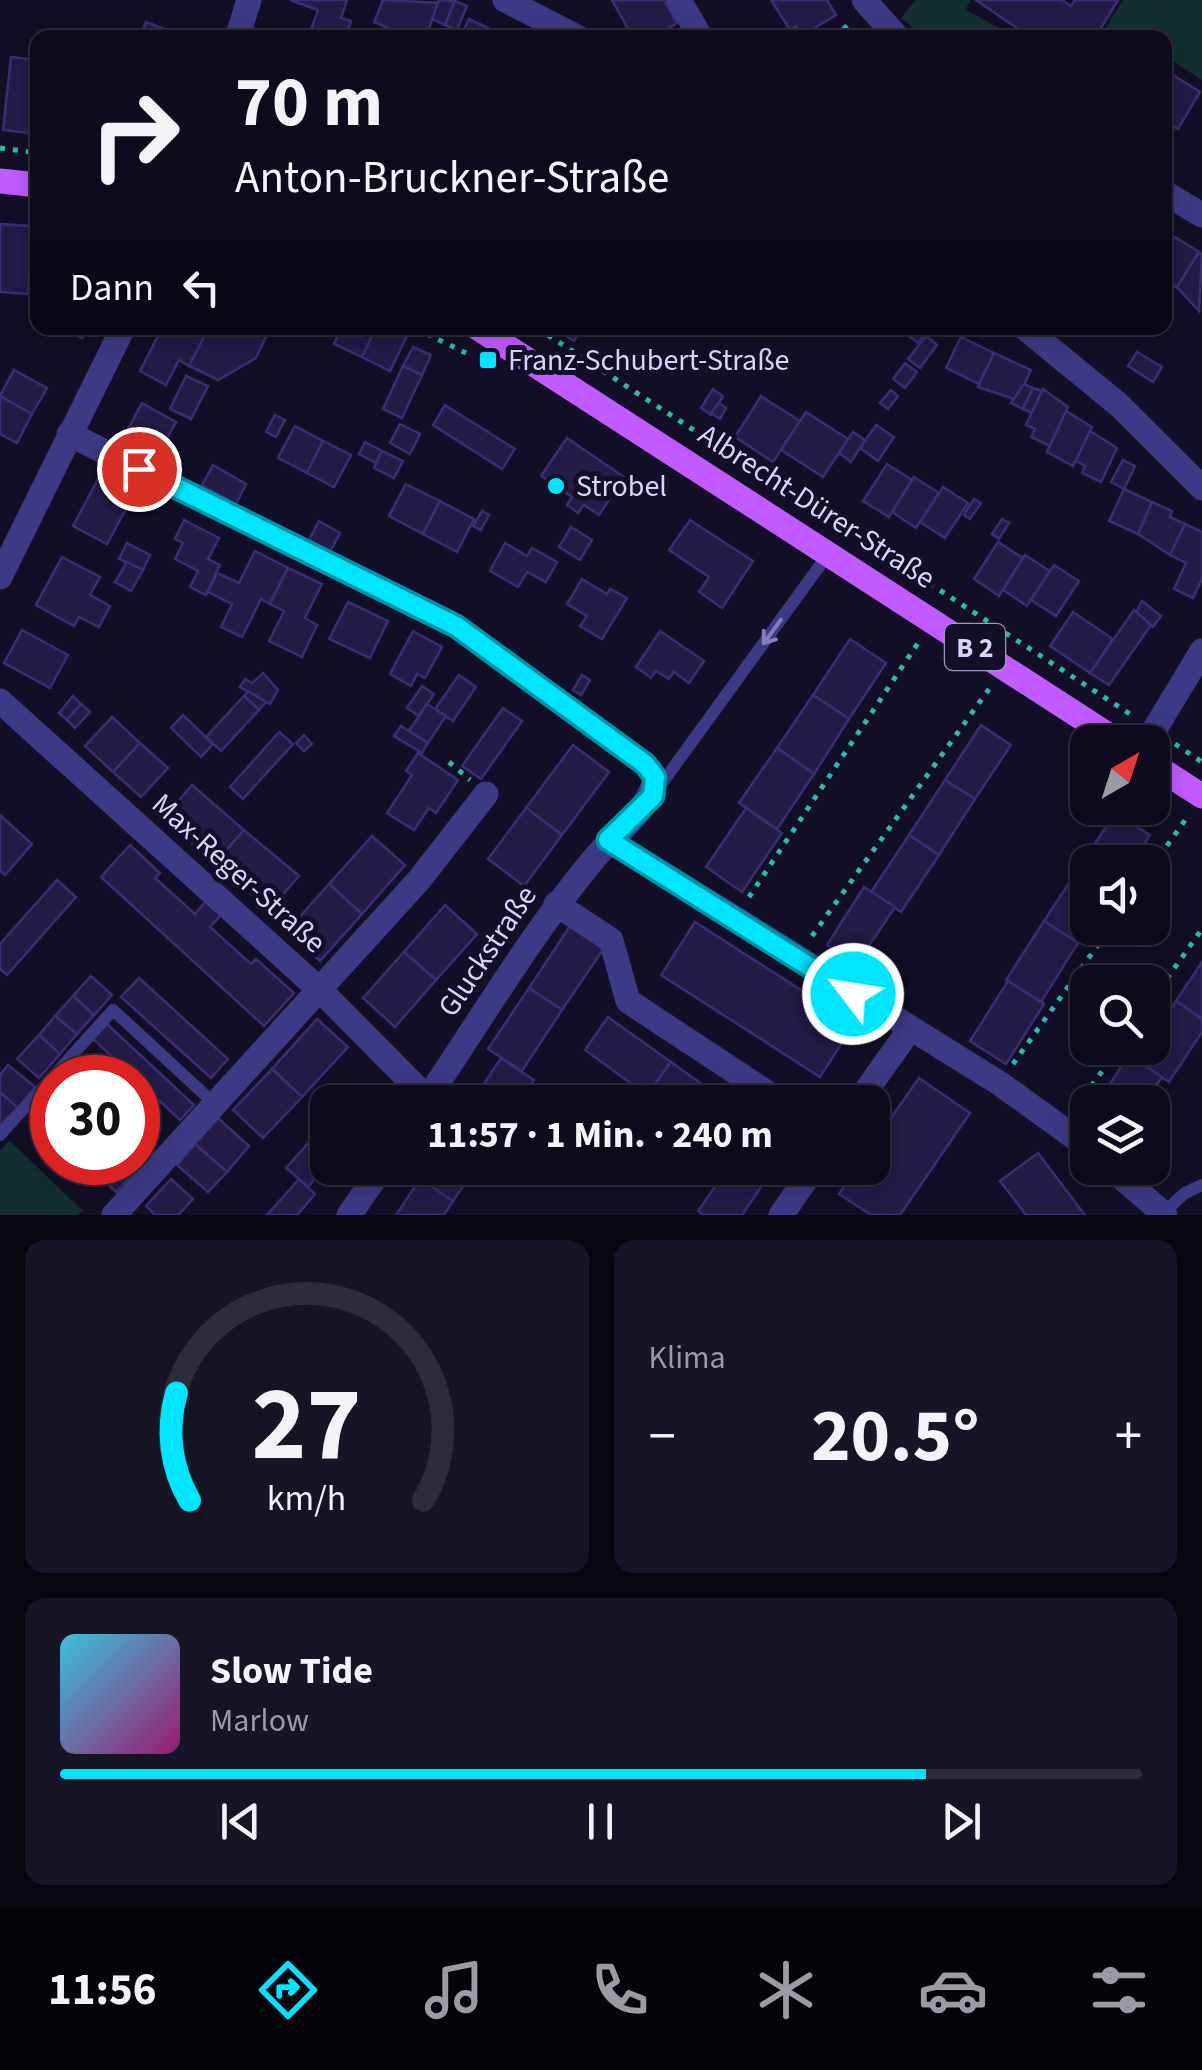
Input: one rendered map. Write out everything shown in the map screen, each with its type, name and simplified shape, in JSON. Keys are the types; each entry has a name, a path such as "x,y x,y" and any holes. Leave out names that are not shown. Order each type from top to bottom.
{"main road":[{"path":"0,180 30,183"},
{"name":"Albrecht-Dürer-Straße","path":"489,335 1093,725"},
{"path":"1170,782 1195,806"}],"street":[{"path":"240,30 249,0"},
{"path":"505,0 563,30"},
{"path":"679,0 696,30"},
{"path":"864,0 891,30"},
{"path":"1172,197 1202,216"},
{"path":"0,577 119,335"},
{"path":"1034,335 1119,405 1202,488"},
{"path":"69,434 456,626 645,764 655,777 653,796"},
{"path":"1159,725 1193,686 1202,651"},
{"name":"Max-Reger-Straße","path":"0,702 321,991 412,1085"},
{"path":"114,1215 321,991 419,880 486,794"},
{"name":"Gluckstraße","path":"437,1085 556,904 608,840 653,796"},
{"path":"608,840 1070,1132"},
{"path":"556,904 611,940 628,1001 755,1085"},
{"path":"870,1085 910,1029"},
{"path":"350,1215 370,1185"},
{"path":"781,1215 802,1185"},
{"path":"1131,1185 1164,1214"}],"lane":[{"path":"653,796 829,553"},
{"path":"0,1135 113,1010 216,1105"},
{"path":"1164,1214 1185,1193 1202,1185"}],"path":[{"path":"0,148 30,152"},
{"path":"548,335 1133,725"},
{"path":"734,920 920,639"},
{"path":"796,959 991,686"},
{"path":"1170,746 1202,762"},
{"path":"1168,845 1195,806"},
{"path":"1170,974 1202,929"},
{"path":"998,1083 1098,945"},
{"path":"1063,1126 1107,1065"}],"green space":[{"path":"916,0 970,0 966,10 1003,30 916,30 901,18"},
{"path":"1123,0 1202,0 1202,80 1172,61 1172,30 1104,30"},
{"path":"10,1141 30,1160 30,1185 56,1185 83,1211 77,1215 0,1215 0,1151"}],"building":[{"path":"290,0 347,0 341,18 351,21 348,30 311,30 318,10"},
{"path":"383,0 439,3 428,30 392,30 374,22"},
{"path":"439,0 455,1 445,25 432,19"},
{"path":"612,0 664,0 677,23 665,30 629,30"},
{"path":"771,0 827,0 836,15 811,30 798,30 796,26 790,30"},
{"path":"976,0 1062,0 1071,6 1075,0 1118,0 1100,30 1019,30"},
{"path":"455,1 467,6 457,30 445,25"},
{"path":"469,19 492,30 464,30"},
{"path":"146,22 167,30 143,30"},
{"path":"11,57 30,59 30,133 3,130"},
{"path":"1172,74 1200,92 1178,129 1172,125"},
{"path":"0,224 30,226 28,294 0,292"},
{"path":"1175,237 1199,252 1177,287 1172,285"},
{"path":"1199,252 1202,255 1199,311 1177,287"},
{"path":"158,335 205,335 189,366 179,360 166,385 140,371"},
{"path":"205,335 267,335 256,358 218,380 189,366"},
{"path":"338,335 373,335 362,357 334,344"},
{"path":"373,335 408,335 390,371 362,357"},
{"path":"907,335 924,335 918,343"},
{"path":"926,336 937,345 920,368 908,359"},
{"path":"961,337 994,353 979,384 946,368"},
{"path":"413,347 431,355 422,375 403,366"},
{"path":"1137,352 1162,367 1153,382 1128,366"},
{"path":"994,353 1031,370 1017,400 978,387"},
{"path":"905,363 917,372 905,388 893,379"},
{"path":"403,366 422,375 402,418 383,409"},
{"path":"14,370 47,388 32,414 0,396"},
{"path":"186,376 208,386 191,419 170,409"},
{"path":"1024,384 1033,388 1023,409 1011,403"},
{"path":"1033,388 1042,391 1032,413 1023,409"},
{"path":"713,389 723,396 711,415 701,408"},
{"path":"1043,389 1068,407 1050,446 1031,437 1035,429 1026,425"},
{"path":"891,390 898,396 888,409 880,403"},
{"path":"0,396 32,414 17,443 0,434"},
{"path":"761,396 800,421 773,462 735,437"},
{"path":"142,403 176,422 153,464 119,446"},
{"path":"719,403 726,408 720,419 711,413"},
{"path":"445,405 515,449 502,469 433,425"},
{"path":"1066,411 1092,427 1073,466 1047,452"},
{"path":"806,412 848,439 823,477 781,450"},
{"path":"275,415 285,420 276,437 266,432"},
{"path":"400,424 420,434 410,454 390,443"},
{"path":"876,425 894,437 878,461 860,448"},
{"path":"295,426 323,441 307,473 278,458"},
{"path":"1090,431 1117,448 1101,482 1082,473 1085,466 1076,461"},
{"path":"853,432 865,440 851,462 839,453"},
{"path":"567,438 624,477 599,515 584,505 578,513 567,505 572,497 541,476"},
{"path":"323,441 351,455 334,487 307,473"},
{"path":"365,442 382,451 376,463 359,454"},
{"path":"382,451 403,461 394,478 374,468"},
{"path":"1123,460 1135,466 1124,489 1111,482"},
{"path":"887,464 912,480 889,517 863,501"},
{"path":"213,465 246,484 236,504 202,485"},
{"path":"914,477 939,493 916,528 892,512"},
{"path":"98,479 132,498 107,544 73,526"},
{"path":"406,484 440,501 423,534 389,516"},
{"path":"943,487 968,503 945,538 920,522"},
{"path":"1124,489 1152,502 1138,534 1109,521"},
{"path":"974,499 981,503 970,519 964,515"},
{"path":"440,501 474,519 457,552 423,534"},
{"path":"1152,502 1172,511 1170,517 1185,524 1170,555 1138,534"},
{"path":"482,511 489,515 481,530 473,526"},
{"path":"1002,519 1009,523 999,539 992,534"},
{"path":"184,520 219,538 208,559 220,565 206,595 190,587 198,571 175,559 183,543 175,539"},
{"path":"690,520 753,561 722,608 699,592 709,577 669,550"},
{"path":"319,521 340,533 330,552 309,540"},
{"path":"1185,524 1202,532 1202,579 1193,598 1174,589 1186,563 1170,555"},
{"path":"571,527 592,540 580,560 559,547"},
{"path":"998,542 1023,558 999,596 974,579"},
{"path":"127,543 150,555 143,570 119,559"},
{"path":"505,543 527,556 532,548 557,562 546,582 527,572 518,587 490,571"},
{"path":"255,551 288,568 270,604 261,599 242,637 221,627 232,604 208,592 217,573 239,583"},
{"path":"1025,555 1050,571 1027,606 1003,590"},
{"path":"62,557 100,577 90,595 110,606 99,627 79,617 74,626 36,605"},
{"path":"127,562 143,570 131,591 115,582"},
{"path":"1054,565 1079,581 1056,616 1031,600"},
{"path":"288,568 322,584 305,618 317,625 302,657 269,641 284,611 270,604"},
{"path":"582,579 607,594 610,589 627,598 602,639 580,626 587,616 567,604"},
{"path":"1142,601 1161,616 1153,627 1136,613"},
{"path":"348,602 388,621 370,658 329,639"},
{"path":"1134,610 1151,625 1109,685 1090,673"},
{"path":"1073,612 1113,639 1090,673 1050,646"},
{"path":"22,630 68,655 50,688 4,663"},
{"path":"413,631 442,647 425,678 417,674 411,686 390,674"},
{"path":"660,631 704,661 689,683 674,672 669,679 656,671 651,678 636,667"},
{"path":"850,639 886,663 849,719 813,695"},
{"path":"263,673 278,690 270,704 240,687 245,679 252,683"},
{"path":"459,675 476,687 453,721 435,709"},
{"path":"582,675 590,680 581,695 573,690"},
{"path":"422,686 434,694 419,716 407,708"},
{"path":"248,691 266,702 259,710 244,696"},
{"path":"813,695 849,719 814,774 777,748"},
{"path":"73,696 81,704 67,720 59,713"},
{"path":"244,696 259,710 221,751 206,737"},
{"path":"81,704 90,712 75,728 67,720"},
{"path":"427,704 446,716 428,743 409,731"},
{"path":"503,708 522,721 481,779 462,766"},
{"path":"183,715 213,744 201,757 171,728"},
{"path":"112,717 140,743 113,772 85,746"},
{"path":"981,725 1011,745 975,799 945,780"},
{"path":"401,726 428,743 422,753 394,736"},
{"path":"279,732 293,744 243,799 230,787"},
{"path":"304,735 312,744 304,751 296,743"},
{"path":"140,743 168,768 141,797 113,772"},
{"path":"573,745 609,772 562,835 526,808"},
{"path":"777,748 814,774 777,829 739,803"},
{"path":"418,753 458,780 436,813 429,808 414,830 387,813 412,775 406,771"},
{"path":"945,780 975,799 939,855 909,835"},
{"path":"192,785 244,830 215,863 163,819"},
{"path":"526,808 562,835 524,886 488,859"},
{"path":"746,808 782,833 742,892 706,867"},
{"path":"0,815 32,844 5,875 0,871"},
{"path":"1107,825 1134,825 1150,835 1143,845 1094,845"},
{"path":"244,830 299,876 270,910 215,863"},
{"path":"909,835 939,855 901,912 871,892"},
{"path":"372,836 405,865 362,914 329,884"},
{"path":"130,845 160,873 155,878 195,914 206,901 221,915 210,927 251,964 256,959 294,993 264,1026 101,877"},
{"path":"57,880 76,897 7,975 0,969 0,944"},
{"path":"1070,882 1070,938 1044,921"},
{"path":"329,884 362,914 320,961 287,931"},
{"path":"864,887 895,907 857,964 827,945"},
{"path":"445,905 477,934 436,980 404,952"},
{"path":"1044,921 1070,938 1070,945 1077,945 1041,1002 1006,980"},
{"path":"695,922 854,1024 820,1077 661,975"},
{"path":"570,926 604,948 562,1010 529,988"},
{"path":"404,952 436,980 395,1027 363,998"},
{"path":"1202,962 1202,1019 1176,1001"},
{"path":"91,976 112,995 94,1015 73,996"},
{"path":"139,978 228,1059 211,1078 121,997"},
{"path":"1008,981 1044,1004 1006,1064 970,1041"},
{"path":"529,988 562,1010 522,1071 488,1049"},
{"path":"73,996 94,1015 77,1034 55,1016"},
{"path":"1176,1001 1202,1019 1202,1032 1169,1082 1144,1065 1170,1065 1170,1010"},
{"path":"55,1016 77,1034 60,1054 39,1035"},
{"path":"608,1017 671,1062 654,1085 633,1085 585,1050"},
{"path":"317,1019 348,1047 302,1097 272,1069"},
{"path":"107,1024 140,1055 110,1055 93,1039"},
{"path":"39,1035 60,1054 30,1055 30,1070 17,1059"},
{"path":"501,1058 534,1080 531,1085 483,1085"},
{"path":"671,1062 703,1085 654,1085"},
{"path":"8,1065 30,1083 30,1093 18,1108 0,1092 0,1075"},
{"path":"1122,1065 1144,1065 1162,1077 1157,1085 1109,1085"},
{"path":"272,1069 302,1097 263,1138 233,1110"},
{"path":"160,1073 194,1105 180,1120 160,1101"},
{"path":"919,1078 970,1113 900,1215 871,1215 839,1194 845,1185 890,1185 890,1119"},
{"path":"0,1092 18,1108 0,1125"},
{"path":"218,1118 249,1146 227,1172 195,1144"},
{"path":"310,1141 308,1187 286,1168"},
{"path":"195,1144 227,1172 208,1192 177,1165"},
{"path":"1038,1153 1085,1215 1026,1215 1000,1181"},
{"path":"171,1179 193,1199 178,1215 155,1215 146,1206"},
{"path":"299,1179 315,1194 297,1215 267,1215"},
{"path":"416,1185 429,1185 453,1201 444,1215 396,1215"},
{"path":"429,1185 464,1185 453,1201"},
{"path":"716,1185 762,1185 742,1215 704,1215 698,1211"}],"place":[{"name":"Franz-Schubert-Straße","path":"488,360"},
{"name":"Strobel","path":"556,486"}],"route":[{"path":"139,469 456,626 516,667 645,764 655,777 653,796 608,840 853,994"}]}
